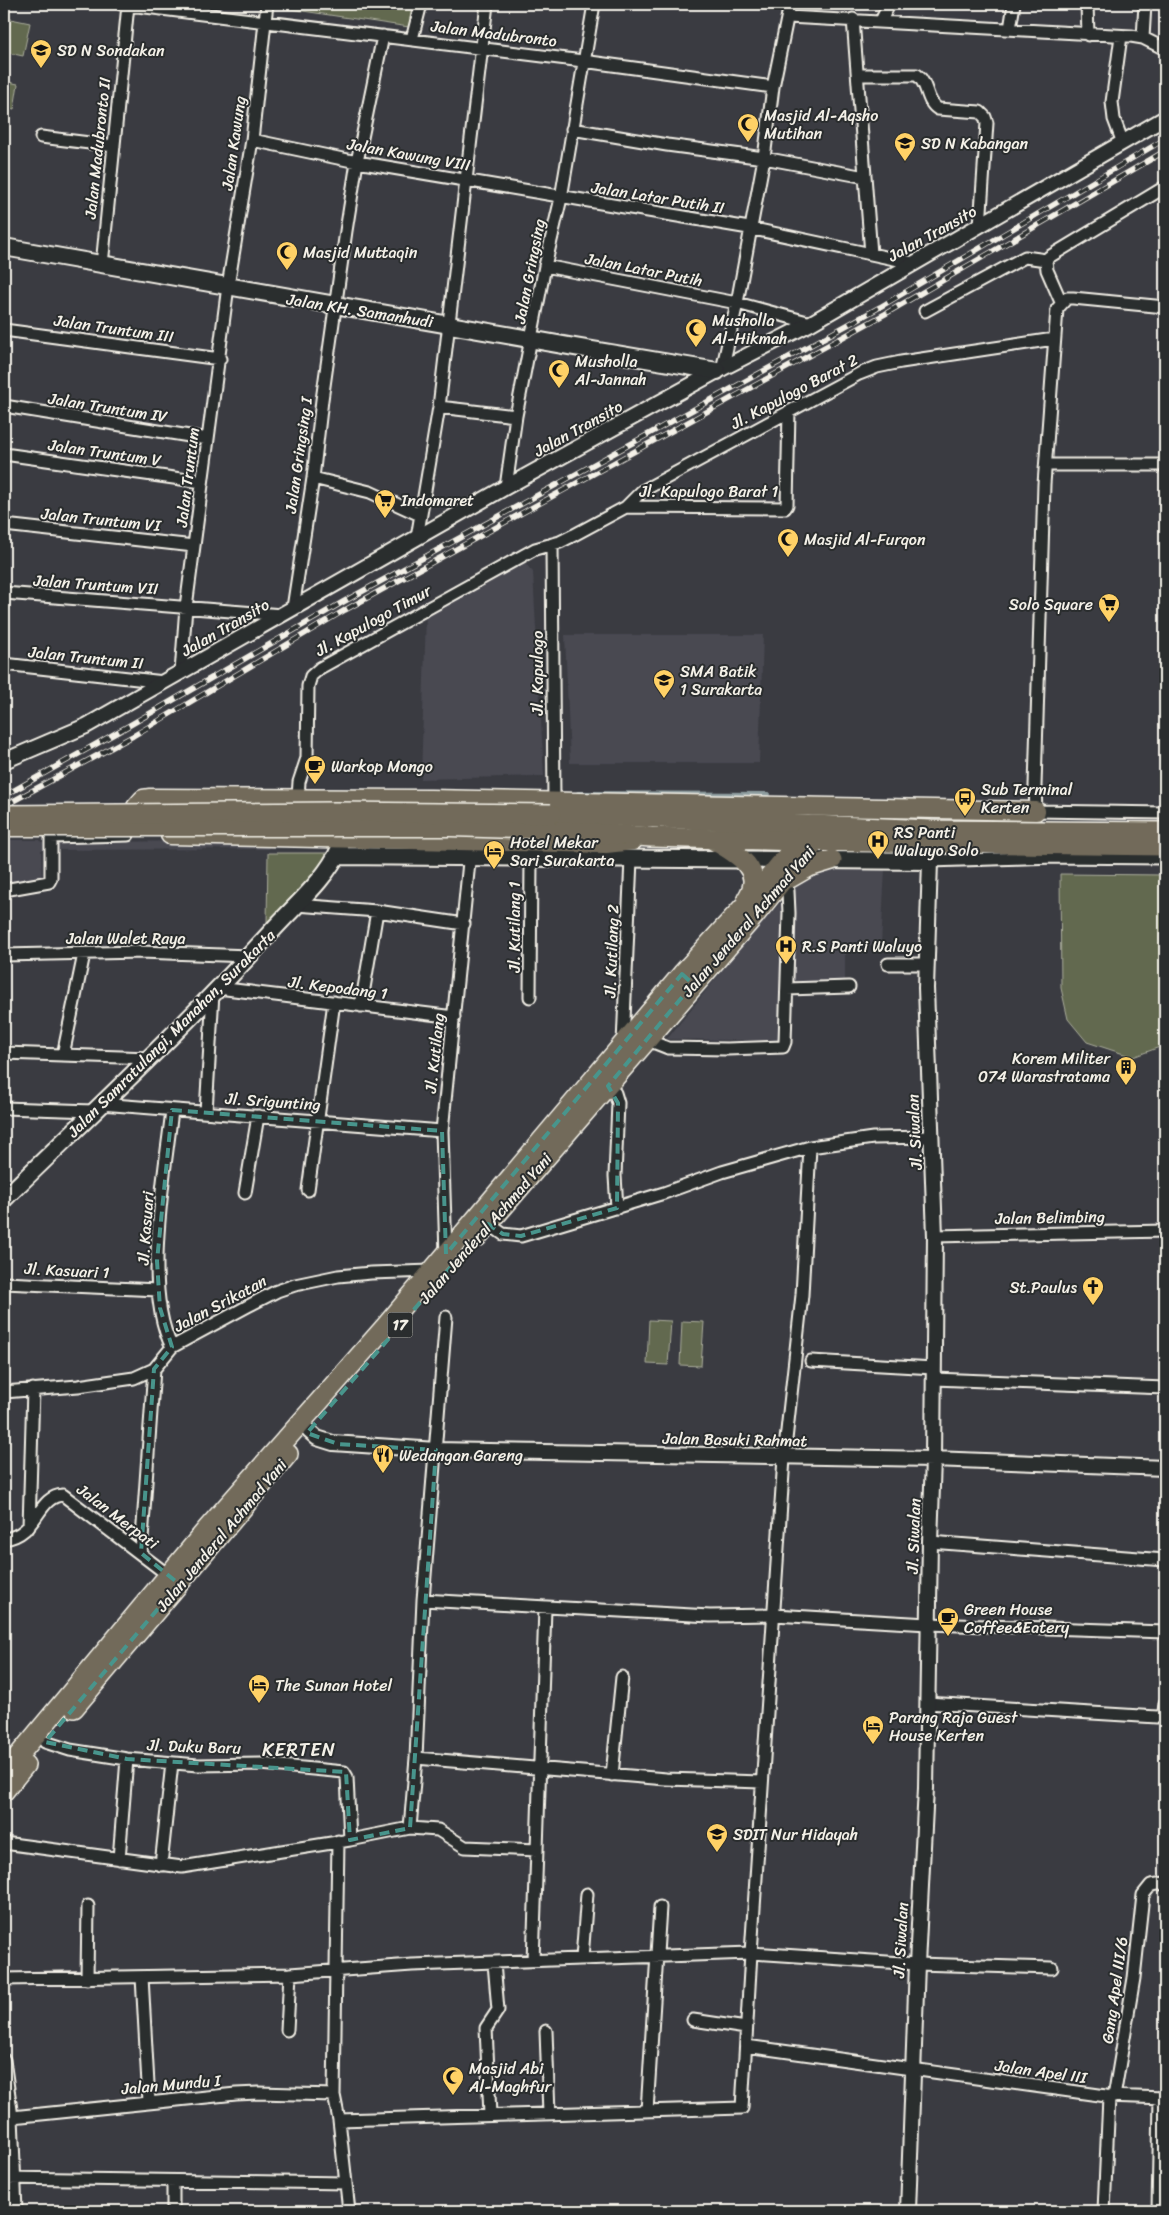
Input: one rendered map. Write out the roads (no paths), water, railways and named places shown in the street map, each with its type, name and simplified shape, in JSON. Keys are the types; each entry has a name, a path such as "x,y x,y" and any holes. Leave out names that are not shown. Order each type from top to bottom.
{"highway":[{"path":"4,815 336,812 552,815 651,837 798,841"},
{"path":"820,831 1165,832"},
{"path":"820,831 930,852 1165,846"},
{"name":"17","path":"785,873 798,841 820,831"},
{"name":"Jalan Jenderal Achmad Yani","path":"316,1434 446,1254 623,1044 688,979 785,873 820,831"},
{"path":"710,838 744,860 750,870 753,886 740,911"},
{"path":"785,873 832,860"},
{"name":"Jalan Jenderal Achmad Yani","path":"4,1773 168,1575 257,1480 316,1434 496,1229 646,1040 688,979 740,911 785,873"},
{"name":"Jalan Jenderal Achmad Yani","path":"4,1791 56,1746 257,1480"}],"main road":[{"name":"Jalan KH. Samanhudi","path":"4,248 228,286 335,307 450,324 720,370"},
{"path":"785,873 744,860 531,858 470,849 344,838 151,835 142,830 135,818 136,806 143,799 150,798 298,792 552,815 820,831"},
{"path":"4,827 451,827 552,815 1036,806 1037,831"},
{"path":"335,859 470,849 606,844 633,842 651,837"},
{"name":"Jalan Samratulangi, Manahan, Surakarta","path":"4,1200 150,1058 249,956 335,859 344,838"},
{"path":"832,860 930,852"}],"street":[{"name":"Jalan Madubronto","path":"125,4 583,60 773,87"},
{"name":"Jalan Madubronto II","path":"102,265 114,146 125,4"},
{"name":"Jalan Kawung","path":"228,286 252,140 267,4"},
{"path":"412,40 420,4"},
{"path":"416,538 439,407 488,4"},
{"name":"Jalan Gringsing","path":"506,487 516,416 545,266 561,198 594,4"},
{"path":"720,370 737,303 764,158 773,87 790,4"},
{"path":"881,21 889,4"},
{"path":"1010,29 1014,4"},
{"path":"1088,4 1088,35"},
{"path":"1143,38 1145,4"},
{"path":"788,16 1121,36 1143,38 1165,49"},
{"path":"853,19 871,254"},
{"name":"Jalan Gringsing I","path":"288,611 313,478 335,307 357,162 383,36"},
{"path":"1121,36 1112,102 1114,118 1123,143"},
{"path":"858,74 917,75 923,81 930,101 938,110 980,112 986,117 980,226"},
{"name":"Jalan Transito","path":"4,761 86,726 506,487 720,370 811,323 1165,118"},
{"path":"572,129 667,145 764,158 865,177"},
{"path":"41,137 114,146"},
{"name":"Jalan Kawung VIII","path":"252,140 357,162 561,198"},
{"path":"925,311 1025,257 1046,260 1055,252 1165,187"},
{"name":"Jalan Latar Putih II","path":"561,198 750,228 912,263"},
{"path":"1046,260 1047,270 1061,302"},
{"name":"Jalan Latar Putih","path":"545,266 737,303 811,323"},
{"name":"Jalan Truntum","path":"182,672 186,606 220,359 228,286"},
{"path":"1165,307 1067,298 1061,302 1055,318 1039,620 1035,786 1036,806 1165,813"},
{"name":"Jalan Truntum III","path":"4,330 220,359"},
{"name":"Jl. Kapulogo Barat 2","path":"626,507 642,491 840,383 877,367 1054,339"},
{"name":"Jalan Truntum IV","path":"4,406 208,439"},
{"path":"439,407 516,416"},
{"name":"Jl. Kapulogo Barat 1","path":"626,507 785,508 787,504 789,411"},
{"name":"Jalan Truntum V","path":"4,454 202,482"},
{"path":"1046,465 1165,465"},
{"path":"313,478 370,492 420,515"},
{"name":"Jl. Kapulogo Timur","path":"298,792 307,758 308,686 311,676 315,672 535,548 569,538 626,507"},
{"name":"Jalan Truntum VI","path":"4,525 194,546"},
{"name":"Jl. Kapulogo","path":"552,544 552,815"},
{"name":"Jalan Truntum VII","path":"4,593 288,611"},
{"name":"Jalan Truntum II","path":"4,664 164,682"},
{"path":"4,890 49,882 51,878 51,837 151,835"},
{"name":"Jl. Kutilang","path":"446,1254 442,1131 470,849"},
{"path":"930,852 1055,857 1165,858"},
{"name":"Jl. Siwalan","path":"908,2211 916,1964 926,1788 933,1459 936,1236 927,1045 926,964 930,852"},
{"name":"Jl. Kutilang 1","path":"530,997 531,858"},
{"name":"Jl. Kutilang 2","path":"623,1044 631,859"},
{"path":"646,1040 668,1048 727,1049 783,1047 785,1042 789,913 785,873"},
{"path":"296,905 377,911 464,924"},
{"path":"361,1006 377,911"},
{"name":"Jalan Walet Raya","path":"4,955 141,952 249,956"},
{"path":"63,1055 84,954"},
{"path":"888,964 926,964"},
{"path":"787,989 849,987"},
{"path":"206,1112 215,991"},
{"name":"Jl. Kepodang 1","path":"215,991 334,1002 454,1017"},
{"path":"308,1190 316,1120 334,1002"},
{"path":"4,1053 150,1058"},
{"path":"608,1086 615,1093 618,1104 615,1176 617,1208"},
{"name":"Jl. Srigunting","path":"4,1108 172,1110 442,1131"},
{"name":"Jl. Kasuari","path":"172,1110 158,1245 158,1290 165,1333 172,1347"},
{"path":"246,1193 258,1116"},
{"path":"496,1229 521,1236 617,1208 722,1172 810,1146 872,1138 932,1137"},
{"path":"339,2120 740,2110 743,2105 750,1953 784,1458 802,1294 810,1146"},
{"name":"Jalan Belimbing","path":"936,1236 1165,1231"},
{"name":"Jalan Srikatan","path":"4,1392 123,1381 154,1369 172,1347 248,1306 295,1284 338,1276 432,1271"},
{"name":"Jl. Kasuari 1","path":"4,1283 158,1290"},
{"path":"410,1828 416,1758 423,1600 446,1317"},
{"path":"811,1361 934,1374 1165,1388"},
{"path":"141,1553 154,1369"},
{"path":"29,1527 33,1389"},
{"name":"Jalan Basuki Rahmat","path":"316,1434 436,1450 784,1458 933,1459 1165,1468"},
{"name":"Jalan Merpati","path":"4,1539 20,1535 29,1527 48,1501 55,1496 63,1495 168,1575"},
{"path":"930,1542 1165,1560"},
{"path":"423,1600 710,1616 774,1615 928,1624 1165,1632"},
{"path":"533,1960 545,1608"},
{"path":"612,1775 622,1677"},
{"path":"927,1704 1157,1717 1161,1716 1164,1712 1165,1703"},
{"name":"Jl. Duku Baru","path":"56,1746 127,1759 198,1765 261,1764 344,1772 346,1776 350,1840"},
{"path":"416,1758 666,1779 762,1782"},
{"path":"119,1859 127,1759"},
{"path":"160,1866 172,1763"},
{"path":"4,1843 160,1866 182,1867 350,1840 410,1828 438,1830 465,1847 537,1850"},
{"path":"338,1841 334,2095 339,2120 349,2211"},
{"name":"Gang Apel III/6","path":"1104,2211 1112,2097 1134,1978 1143,1895 1147,1888 1155,1883 1165,1882"},
{"path":"582,1958 587,1894"},
{"path":"87,1978 88,1906"},
{"path":"646,2111 660,1907"},
{"path":"4,1979 290,1974 412,1965 750,1953 916,1964 1052,1968"},
{"path":"490,2115 486,2028 498,2010 494,1963"},
{"path":"287,2030 290,1974"},
{"path":"142,1977 150,2102"},
{"path":"693,2020 746,2028"},
{"path":"546,2031 549,2114"},
{"name":"Jalan Apel III","path":"746,2046 912,2071 1112,2097 1163,2098"},
{"path":"4,2060 6,2086 12,2117 16,2211"},
{"name":"Jalan Mundu I","path":"12,2117 150,2102 258,2093 334,2095"},
{"path":"1158,2211 1163,2098"},
{"path":"4,2178 346,2183"},
{"path":"173,2181 173,2211"}],"waterway":[{"path":"578,793 768,794"}],"railway":[{"path":"4,796 343,602 880,307 1165,139"},
{"path":"4,806 133,736 345,610 885,314 1165,151"}],"place":[{"name":"SD N Sondakan","path":"41,69"},
{"name":"Masjid Al-Aqsho Mutihan","path":"748,143"},
{"name":"SD N Kabangan","path":"905,162"},
{"name":"Masjid Muttaqin","path":"287,271"},
{"name":"Musholla Al-Hikmah","path":"696,348"},
{"name":"Musholla Al-Jannah","path":"559,389"},
{"name":"Indomaret","path":"385,519"},
{"name":"Masjid Al-Furqon","path":"788,558"},
{"name":"Solo Square","path":"1109,623"},
{"name":"SMA Batik 1 Surakarta","path":"664,699"},
{"name":"Warkop Mongo","path":"315,785"},
{"name":"Sub Terminal Kerten","path":"965,817"},
{"name":"RS Panti Waluyo Solo","path":"878,860"},
{"name":"Hotel Mekar Sari Surakarta","path":"494,870"},
{"name":"R.S Panti Waluyo","path":"786,965"},
{"name":"Korem Militer 074 Warastratama","path":"1126,1086"},
{"name":"St.Paulus","path":"1093,1306"},
{"name":"Wedangan Gareng","path":"383,1474"},
{"name":"Green House Coffee&Eatery","path":"948,1637"},
{"name":"The Sunan Hotel","path":"259,1704"},
{"name":"Parang Raja Guest House Kerten","path":"873,1745"},
{"name":"SDIT Nur Hidayah","path":"717,1853"},
{"name":"Masjid Abi Al-Maghfur","path":"453,2096"}],"district":[{"name":"KERTEN","path":"299,1749"}]}
